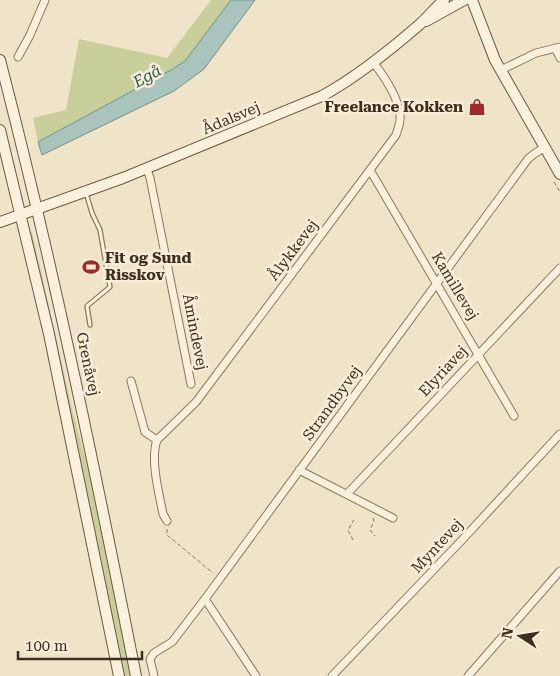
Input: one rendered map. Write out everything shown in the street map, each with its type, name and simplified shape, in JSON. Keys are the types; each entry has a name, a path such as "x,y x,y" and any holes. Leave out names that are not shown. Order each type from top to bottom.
{"main road":[{"name":"Ådalsvej","path":"0,222 147,169 322,96 348,81 447,2 464,0"},
{"path":"472,0 486,38 501,70 560,174"},
{"name":"Grenåvej","path":"0,60 26,160 74,369 136,676"},
{"path":"0,130 67,420 119,676"}],"street":[{"path":"18,56 30,35 45,0"},
{"path":"501,70 536,53 557,47 560,58"},
{"name":"Ålykkevej","path":"157,440 196,402 396,134 400,117 397,104 387,82 373,62"},
{"name":"Strandbyvej","path":"154,676 150,659 154,653 172,642 528,159 545,147"},
{"name":"Åmindevej","path":"147,169 191,384"},
{"name":"Kamillevej","path":"370,170 438,283 514,416"},
{"name":"Elyriavej","path":"347,494 560,268"},
{"path":"131,381 145,432 157,440 155,458 163,514 167,521"},
{"name":"Myntevej","path":"332,676 560,434"},
{"path":"300,470 393,518"},
{"path":"468,676 560,570"},
{"path":"205,599 256,676"}],"lane":[{"path":"86,192 92,213 100,230 110,287 87,306 90,325"}],"path":[{"path":"373,518 374,521 370,530 375,536"},
{"path":"353,540 348,530 354,520"},
{"path":"167,521 167,535 220,578"}],"green space":[{"path":"211,0 231,0 185,61 38,142 33,118 66,110 79,39 167,58"},
{"path":"32,232 73,413 92,482 131,676 124,676 73,426 30,233"}],"water":[{"path":"231,0 255,0 204,69 174,91 42,155 38,142 185,61"}],"place":[{"name":"Freelance Kokken","path":"477,107"},
{"name":"Fit og Sund Risskov","path":"91,267"}],"water label":[{"name":"Egå","path":"147,76"}]}
